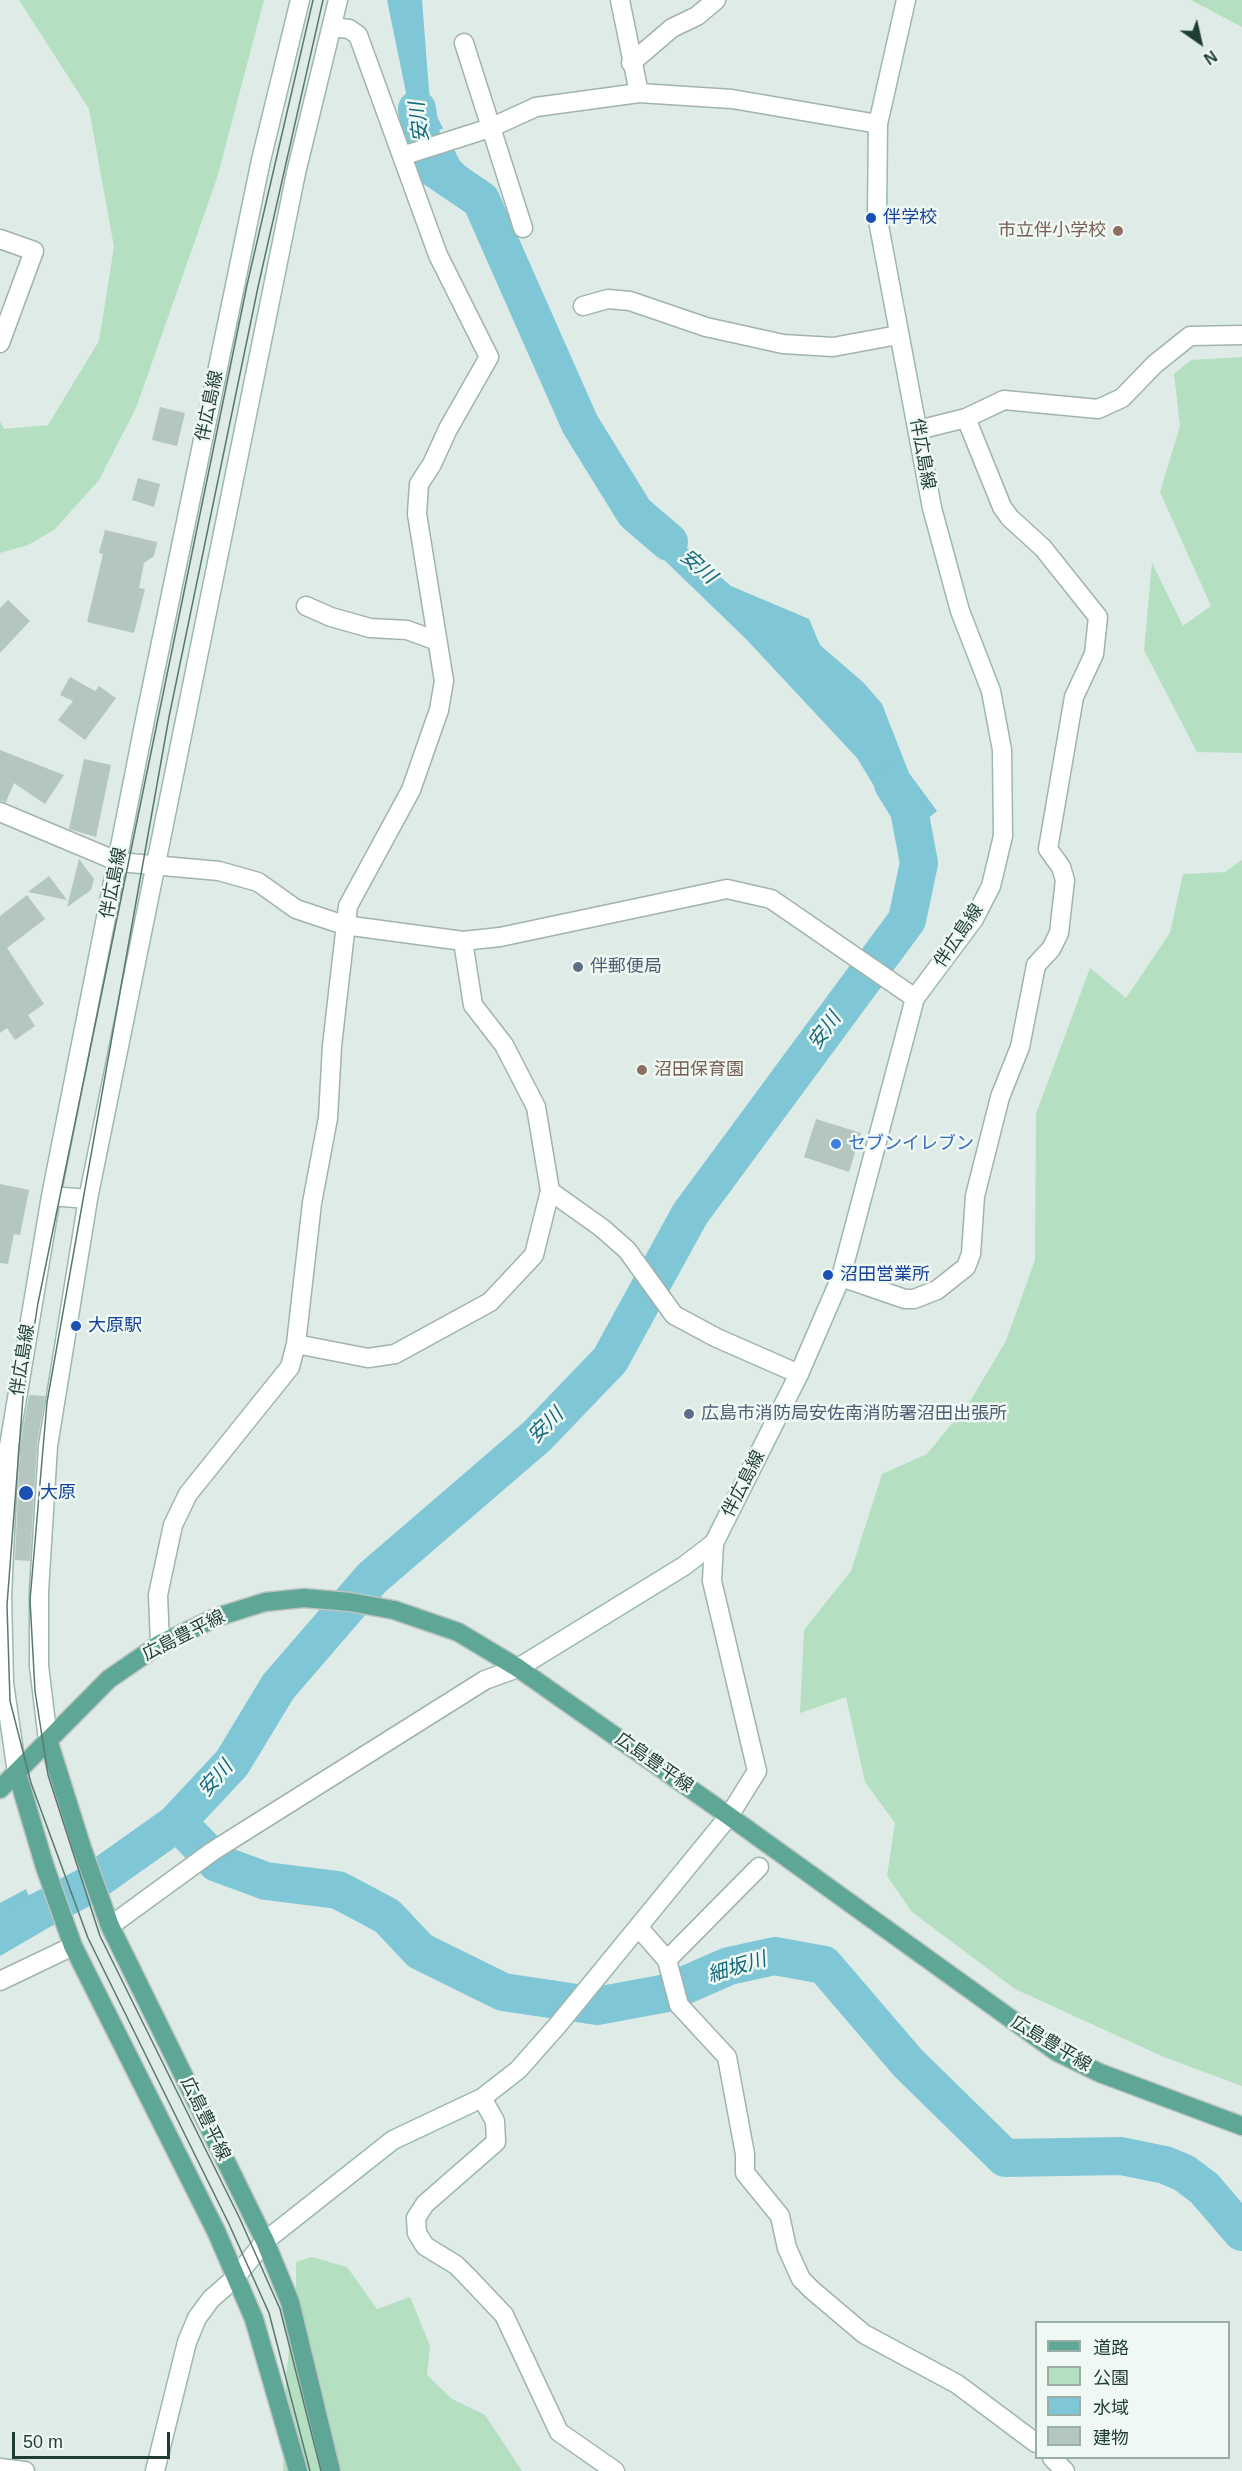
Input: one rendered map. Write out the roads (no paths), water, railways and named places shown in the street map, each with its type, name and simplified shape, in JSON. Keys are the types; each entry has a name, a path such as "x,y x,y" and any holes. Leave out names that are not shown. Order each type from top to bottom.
{"main road":[{"name":"広島豊平線","path":"0,1789 109,1679 160,1644 217,1617 265,1602 304,1598 351,1602 394,1610 458,1632 518,1668 729,1816 1057,2052 1100,2073 1242,2126"},
{"name":"広島豊平線","path":"48,1740 82,1848 108,1920 265,2241 290,2302 331,2471"},
{"path":"17,1773 45,1867 71,1941 216,2231 254,2319 298,2471"}],"street":[{"name":"伴広島線","path":"17,1773 4,1683 2,1596 9,1446 51,1196 146,715 261,160 300,0"},
{"path":"48,1740 39,1666 39,1591 48,1446 88,1199 296,173 338,0"},
{"path":"620,0 631,63 639,93"},
{"path":"631,63 672,28 697,16 716,0"},
{"name":"伴広島線","path":"108,1920 213,1851 485,1680 518,1668 684,1566 714,1543 799,1374 841,1277 908,993 974,919 991,886 1003,836 1002,750 991,692 960,611 932,508 877,215 878,124 906,0"},
{"path":"160,1644 158,1594 173,1525 188,1494 290,1367 296,1344 312,1203 328,1118 344,925 348,906 411,790 439,710 444,681 417,514 419,484 489,357 438,255 409,154 358,35 350,29 332,27"},
{"path":"464,42 486,129 523,228"},
{"path":"409,154 486,129 536,106 639,93 732,99 878,124"},
{"path":"0,239 34,251 0,343"},
{"path":"583,306 608,299 630,301 706,327 783,344 833,347 898,335"},
{"path":"918,430 966,418 1004,400 1098,409 1122,398 1155,364 1190,336 1242,335"},
{"path":"841,1277 906,1299 914,1299 937,1290 966,1267 971,1254 975,1196 1000,1097 1020,1047 1036,965 1051,949 1059,933 1065,880 1060,867 1048,849 1074,697 1094,654 1098,617 1043,548 1010,518 1002,507 966,418"},
{"path":"306,606 331,617 370,628 407,630 437,641"},
{"path":"0,812 118,862 219,871 258,882 296,909 344,925 463,941 500,937 728,889 771,899 908,993"},
{"path":"296,1344 368,1358 395,1354 490,1302 534,1256 550,1191 537,1107 504,1045 474,1005 463,941"},
{"path":"550,1191 602,1228 627,1250 674,1315 717,1338 799,1374"},
{"path":"51,1196 88,1199"},
{"path":"155,2471 187,2342 211,2299 236,2278 265,2241 393,2140 482,2098 518,2070 639,1928 729,1816 757,1771 712,1581 714,1543"},
{"path":"668,1967 759,1867"},
{"path":"639,1928 668,1967 679,2005 727,2057 745,2154 745,2173 780,2216 787,2248 801,2279 864,2334 957,2384 1035,2442"},
{"path":"0,1981 71,1941"},
{"path":"482,2098 495,2121 496,2142 425,2205 416,2218 417,2233 426,2246 456,2265 504,2315 559,2432 615,2471"},
{"path":"1054,2459 1065,2471"},
{"path":"0,2468 25,2471"}],"water":[{"path":"387,0 422,0 430,103 460,161 484,185 468,206 434,181 410,112"},
{"path":"641,501 669,533 731,586 809,619 820,645 864,683 882,704 909,773 937,811 905,837 857,758 747,640 657,553 624,515"},
{"path":"26,1889 43,1931 0,1956 0,1903"}],"waterway":[{"name":"安川","path":"417,109 425,162 481,200 580,424 635,513 669,542"},
{"name":"安川","path":"0,1932 89,1885 175,1824 232,1763 278,1687 372,1578 537,1436 610,1360 690,1214 907,920 919,863 909,810 893,784"},
{"name":"細坂川","path":"175,1824 187,1832 217,1863 266,1881 338,1890 387,1916 420,1951 503,1992 597,2006 667,1993 729,1966 775,1956 824,1965 908,2063 1005,2158 1121,2156 1165,2165 1184,2173 1204,2188 1242,2232"}],"tram line":[{"path":"310,2471 269,2313 229,2224 88,1938 31,1783 10,1701 7,1605 23,1397 38,1303 247,285 313,0"},
{"path":"321,2471 280,2309 240,2219 100,1936 48,1775 35,1691 30,1600 47,1402 169,717 258,287 323,0"}],"place":[{"name":"伴学校","path":"871,218"},
{"name":"市立伴小学校","path":"1118,231"},
{"name":"伴郵便局","path":"578,967"},
{"name":"沼田保育園","path":"642,1070"},
{"name":"セブンイレブン","path":"836,1144"},
{"name":"沼田営業所","path":"828,1275"},
{"name":"大原駅","path":"76,1326"},
{"name":"広島市消防局安佐南消防署沼田出張所","path":"689,1414"},
{"name":"大原","path":"26,1493"}]}
